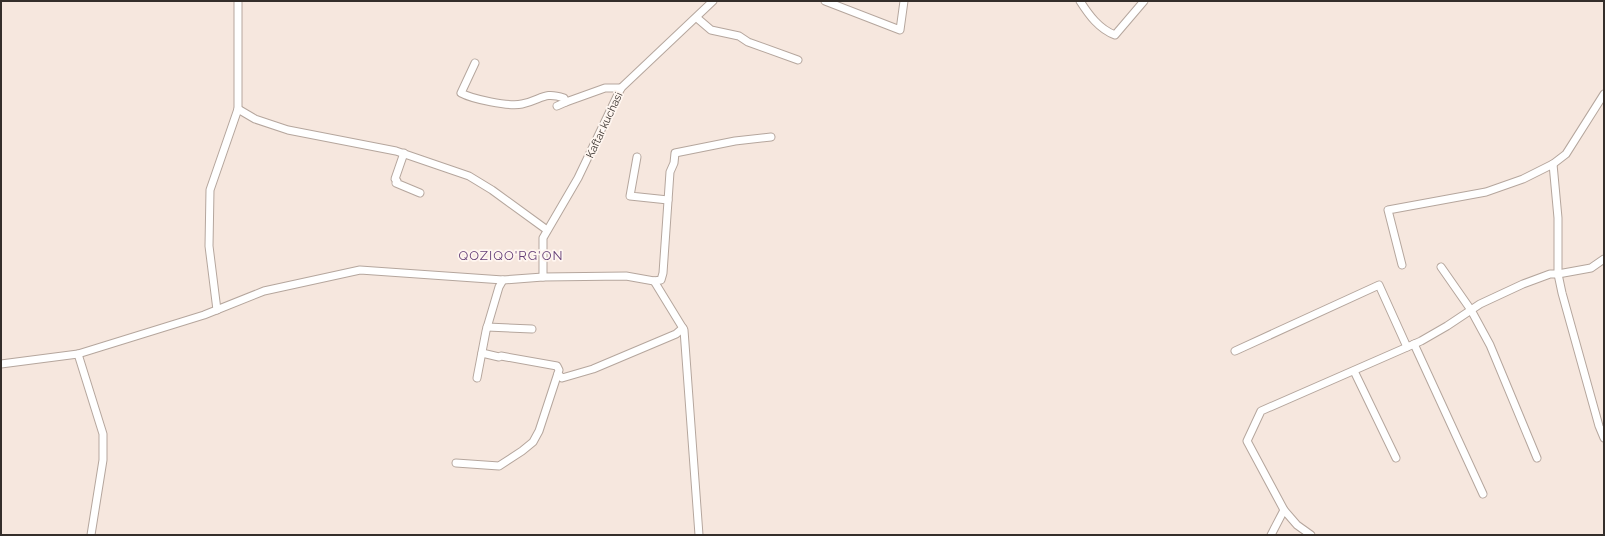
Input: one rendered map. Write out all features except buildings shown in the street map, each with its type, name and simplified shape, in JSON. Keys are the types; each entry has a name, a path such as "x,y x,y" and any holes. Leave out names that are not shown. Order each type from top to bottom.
{"street":[{"path":"216,310 209,246 210,190 238,109 238,1"},
{"name":"Kaftar kuchasi","path":"544,277 543,238 578,178 620,88 714,1"},
{"path":"825,1 900,30 904,1"},
{"path":"1080,1 1091,17 1107,32 1115,35 1144,1"},
{"path":"697,18 711,30 739,36 748,42 798,60"},
{"path":"475,62 460,93 503,104 522,105 552,94 564,98 566,102"},
{"path":"557,106 605,88 620,88"},
{"path":"1402,264 1388,210 1486,192 1523,179 1553,164 1566,154 1604,94"},
{"path":"238,109 255,118 288,130 404,153 469,176 492,190 547,230"},
{"path":"1,364 78,354 216,310 264,291 360,270 504,280 544,277 626,276 654,281 661,280 663,273 670,172 674,163 675,153 734,141 771,137"},
{"path":"404,153 395,179 397,181 396,183 420,194"},
{"path":"637,157 630,196 668,200"},
{"path":"1553,164 1558,218 1558,274 1599,426 1604,438"},
{"path":"1311,535 1297,525 1284,510 1247,441 1261,411 1411,346 1448,326 1480,304 1523,284 1550,274 1591,268 1604,259"},
{"path":"1441,267 1471,310 1490,345 1537,458"},
{"path":"477,378 487,327 500,287 504,280"},
{"path":"654,281 683,328 699,535"},
{"path":"1235,351 1379,286 1411,346 1483,494"},
{"path":"487,327 532,329"},
{"path":"558,374 562,378 593,369 676,334 683,328"},
{"path":"456,463 499,466 522,451 532,442 539,431 559,370 556,366 501,356 499,357 482,352"},
{"path":"78,354 103,434 103,460 91,535"},
{"path":"1354,371 1396,458"},
{"path":"1271,535 1284,510"}],"district":[{"name":"QOZIQO'RG'ON","path":"511,255"}]}
